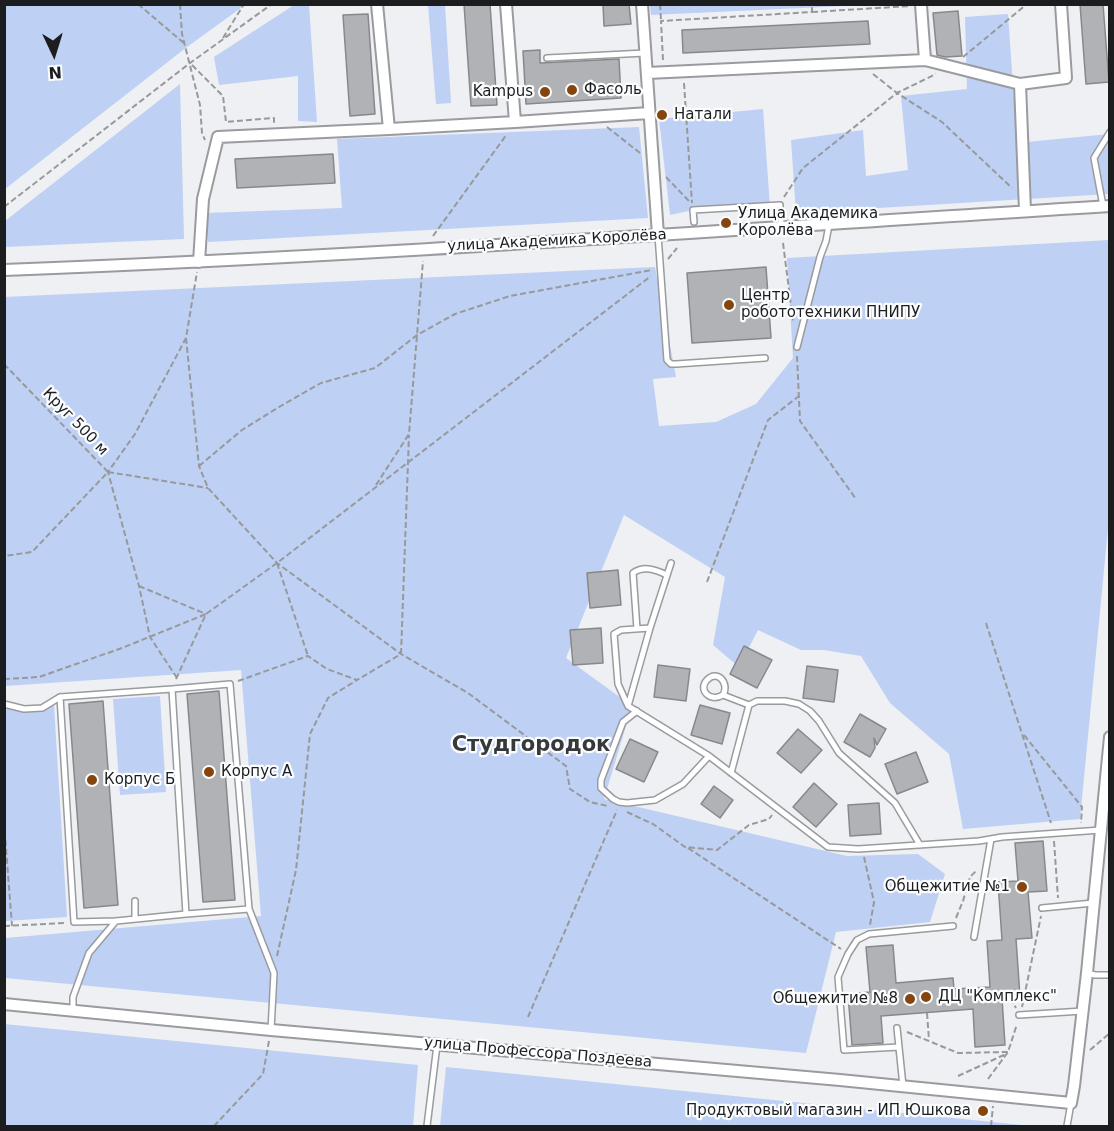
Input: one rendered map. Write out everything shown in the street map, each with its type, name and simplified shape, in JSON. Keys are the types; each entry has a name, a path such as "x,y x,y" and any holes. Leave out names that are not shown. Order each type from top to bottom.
{"street":[{"path":"377,4 389,129"},
{"path":"506,4 515,122"},
{"path":"642,4 658,235"},
{"path":"647,73 925,60 1020,84 1066,78 1061,4"},
{"path":"921,5 925,60"},
{"path":"1020,84 1025,206"},
{"path":"198,267 203,199 218,137 515,122 650,112"},
{"name":"улица Академика Королёва","path":"4,270 198,267 426,248 829,225 1025,206 1106,207"},
{"path":"1071,1103 1083,1011 1093,903 1102,852 1101,830 1110,737"},
{"name":"улица Профессора Поздеева","path":"4,1004 995,1094 1071,1103"}],"lane":[{"path":"547,58 645,53"},
{"path":"1106,207 1094,158 1110,132"},
{"path":"694,222 693,210 780,205 781,228"},
{"path":"797,347 829,225"},
{"path":"658,235 667,360 671,364 765,358"},
{"path":"628,706 671,563"},
{"path":"637,629 633,573 639,570 654,569 667,575"},
{"path":"650,628 621,630 614,634 616,677 628,706 709,756 828,846 861,849 1101,830"},
{"path":"718,677 723,680 726,690 723,695 718,698 707,696 704,685 707,680 718,677"},
{"path":"4,704 24,709 42,708 60,697 230,684 249,909 274,973 271,1030"},
{"path":"172,689 186,914"},
{"path":"723,695 749,705 757,701 785,701 799,704 810,711 839,753 895,803 920,845"},
{"path":"60,697 74,922 116,921 249,909"},
{"path":"731,773 749,705"},
{"path":"637,711 622,722 601,780 601,788 613,799 627,803 655,800 683,784 709,756"},
{"path":"974,937 991,839"},
{"path":"135,901 135,919"},
{"path":"1042,908 1093,903"},
{"path":"73,1011 73,997 88,953 116,921"},
{"path":"899,1047 844,1050 838,977 848,954 857,940 869,934 953,926"},
{"path":"1087,973 1110,975"},
{"path":"1019,1015 1083,1011"},
{"path":"897,1028 903,1086"},
{"path":"427,1126 437,1044"},
{"path":"1066,1126 1071,1103"}],"path":[{"path":"138,4 185,44"},
{"path":"180,4 182,34 200,105 202,133 206,142"},
{"path":"221,40 244,4"},
{"path":"4,207 190,63 272,4"},
{"path":"660,4 664,72"},
{"path":"812,4 812,12"},
{"path":"780,205 803,168 897,93 951,67 1028,4"},
{"path":"661,21 921,5"},
{"path":"859,62 897,93 942,122 1025,206"},
{"path":"190,63 223,96 226,122 274,118 274,135"},
{"path":"683,71 693,210"},
{"path":"401,654 407,463 423,259 433,236 515,122"},
{"path":"783,243 794,324"},
{"path":"4,679 39,677 122,648 206,614 277,563 660,268 678,248"},
{"path":"198,267 186,338 198,466 208,488 277,563 401,654 468,693 566,766 570,789 590,802 609,806"},
{"path":"198,466 242,430 279,407 321,383 375,368 417,335 455,314 510,296 660,268"},
{"path":"108,472 135,434 186,338"},
{"path":"797,347 800,421 856,499"},
{"name":"Круг 500 м","path":"4,364 108,472 32,552 4,556"},
{"path":"707,582 768,420 799,396"},
{"path":"375,488 409,434"},
{"path":"108,472 208,488"},
{"path":"108,472 139,586 150,637 177,678"},
{"path":"277,563 308,656 327,669 357,680"},
{"path":"139,586 206,614"},
{"path":"172,689 206,614"},
{"path":"986,623 1054,833 1059,907"},
{"path":"274,973 296,870 310,734 328,698 401,654"},
{"path":"230,684 308,656"},
{"path":"1022,733 1082,807 1081,832"},
{"path":"528,1017 618,808"},
{"path":"685,847 717,850 749,825 769,819 778,809"},
{"path":"626,812 652,824 848,954"},
{"path":"4,822 12,926"},
{"path":"861,849 874,902 869,934"},
{"path":"953,926 970,877 987,862"},
{"path":"988,1079 1008,1053 1023,1004 1042,908"},
{"path":"4,926 74,922"},
{"path":"927,1013 929,1041"},
{"path":"897,1028 958,1053 1008,1053"},
{"path":"214,1126 263,1074 271,1030"},
{"path":"1088,1052 1110,1033"},
{"path":"958,1076 1008,1053"},
{"path":"991,1126 995,1094"}],"shaded area":[{"path":"5,4 245,5 187,47 5,189"},
{"path":"866,4 651,15 650,5"},
{"path":"294,5 309,5 317,122 298,121 298,76 219,85 214,57"},
{"path":"428,5 445,5 451,103 436,104"},
{"path":"1008,14 1017,143 1109,134 1109,194 796,213 791,140 863,130 866,176 908,170 901,96 967,89 965,17"},
{"path":"180,84 184,239 5,247 5,221"},
{"path":"763,109 770,207 693,210 670,215 659,119"},
{"path":"639,127 648,218 208,242 206,213 342,208 337,139"},
{"path":"1109,240 1109,518 1080,819 963,829 949,754 890,703 861,656 824,650 801,650 758,630 739,667 713,645 725,577 624,515 566,658 632,706 604,799 847,856 918,854 945,874 930,922 836,932 806,1053 5,978 5,938 261,916 241,670 5,686 4,297 655,267 676,377 653,379 659,426 716,422 756,404 793,358 787,258"},
{"path":"160,696 166,792 120,795 113,699"},
{"path":"54,705 67,917 6,921 4,709"},
{"path":"4,1024 418,1065 413,1126 5,1126"},
{"path":"446,1067 1032,1126 440,1126"}],"building":[{"path":"464,4 490,4 497,105 471,106"},
{"path":"603,4 629,4 631,24 604,26"},
{"path":"1080,4 1103,4 1109,82 1086,84"},
{"path":"958,11 962,56 937,55 933,13"},
{"path":"368,14 375,114 350,116 343,15"},
{"path":"868,21 870,44 683,53 682,30"},
{"path":"540,50 540,63 619,59 621,98 526,104 523,51"},
{"path":"333,154 335,183 237,188 235,159"},
{"name":"Центр робототехники ПНИПУ","path":"766,267 771,338 692,343 687,273"},
{"path":"618,570 621,605 590,608 587,573"},
{"path":"601,628 603,663 573,665 570,630"},
{"path":"744,646 772,660 757,688 730,674"},
{"path":"658,665 690,669 686,701 654,697"},
{"path":"807,666 838,670 834,702 803,698"},
{"name":"Корпус А","path":"219,691 235,900 203,902 187,694"},
{"name":"Корпус Б","path":"103,701 118,905 84,908 69,704"},
{"path":"700,705 730,713 722,744 691,735"},
{"path":"860,714 886,729 877,745 874,738 875,748 870,757 844,742"},
{"path":"798,729 822,750 801,773 777,753"},
{"path":"630,739 658,752 644,782 616,769"},
{"path":"916,752 928,782 897,794 885,764"},
{"path":"814,783 837,804 816,827 793,807"},
{"path":"714,786 733,800 720,818 701,804"},
{"path":"879,803 881,834 850,836 848,805"},
{"path":"1043,841 1047,891 1028,892 1032,938 1016,939 1020,997 1002,998 1005,1045 975,1047 973,1009 881,1016 883,1043 852,1045 848,994 870,992 866,947 893,945 896,983 953,978 954,989 990,987 987,941 1002,940 998,882 1018,881 1015,843"}],"place":[{"name":"Фасоль","path":"572,90"},
{"name":"Kampus","path":"545,92"},
{"name":"Натали","path":"662,115"},
{"name":"Улица Академика Королёва","path":"726,223"},
{"name":"Центр робототехники ПНИПУ","path":"729,305"},
{"name":"Корпус А","path":"209,772"},
{"name":"Корпус Б","path":"92,780"},
{"name":"Общежитие №1","path":"1022,887"},
{"name":"ДЦ \"Комплекс\"","path":"926,997"},
{"name":"Общежитие №8","path":"910,999"},
{"name":"Продуктовый магазин - ИП Юшкова","path":"983,1111"}],"district":[{"name":"Студгородок","path":"531,746"}]}
